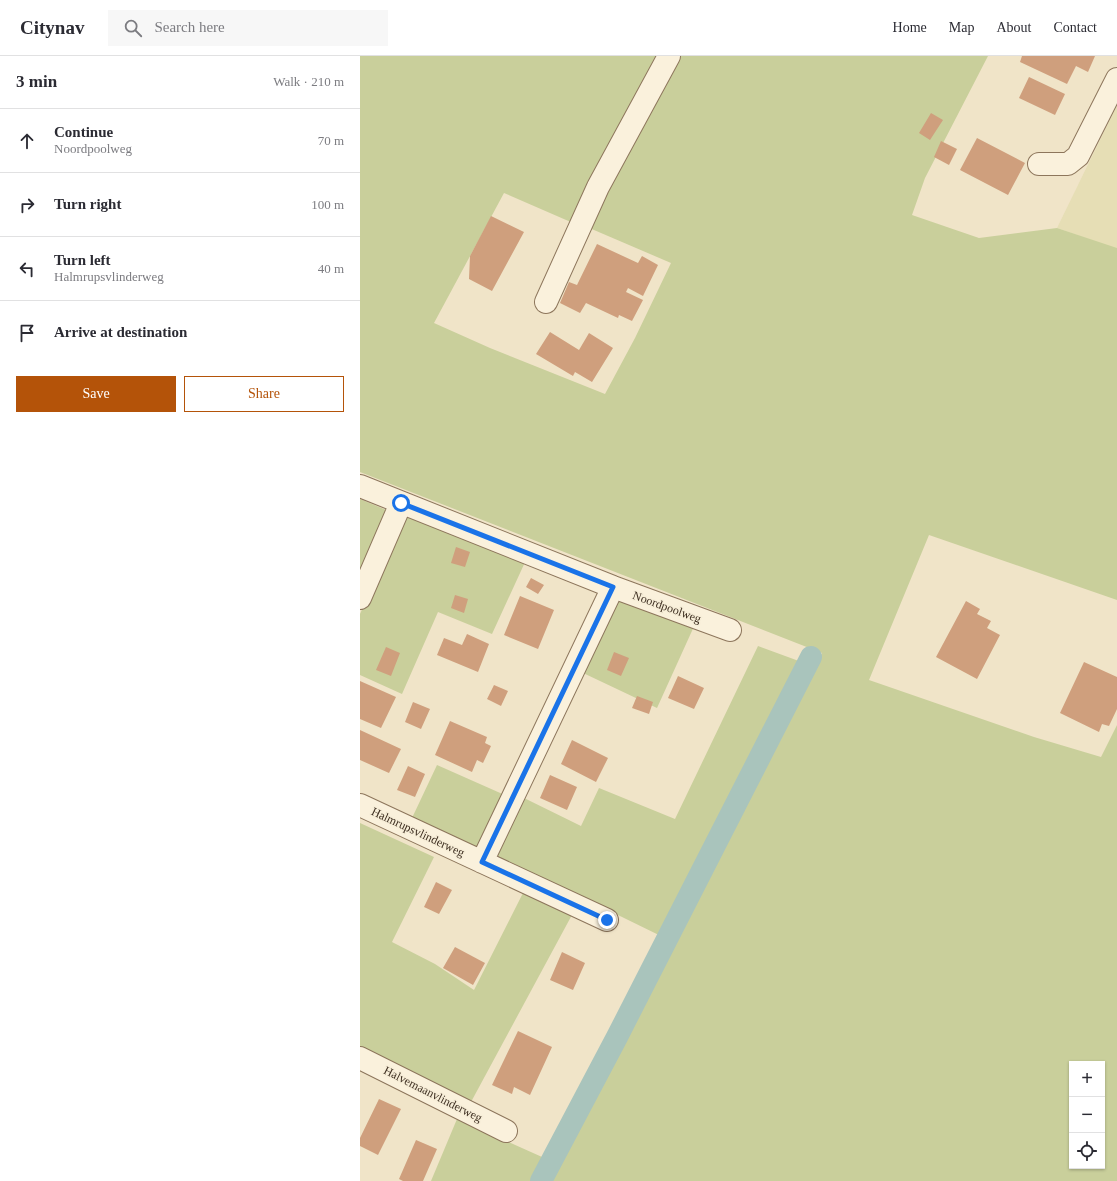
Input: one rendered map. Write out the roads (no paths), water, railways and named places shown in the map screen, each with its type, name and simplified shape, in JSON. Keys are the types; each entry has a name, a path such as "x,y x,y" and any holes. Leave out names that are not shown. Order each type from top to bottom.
{"street":[{"path":"546,302 598,187 669,56"},
{"path":"1039,164 1068,164 1078,156 1117,79"},
{"name":"Noordpoolweg","path":"360,486 613,587 730,630"},
{"path":"360,598 401,503"},
{"path":"482,862 613,587"},
{"name":"Halmrupsvlinderweg","path":"360,804 607,920"},
{"name":"Halvemaanvlinderweg","path":"360,1058 506,1131"}],"waterway":[{"path":"541,1181 617,1037 811,657"}]}
